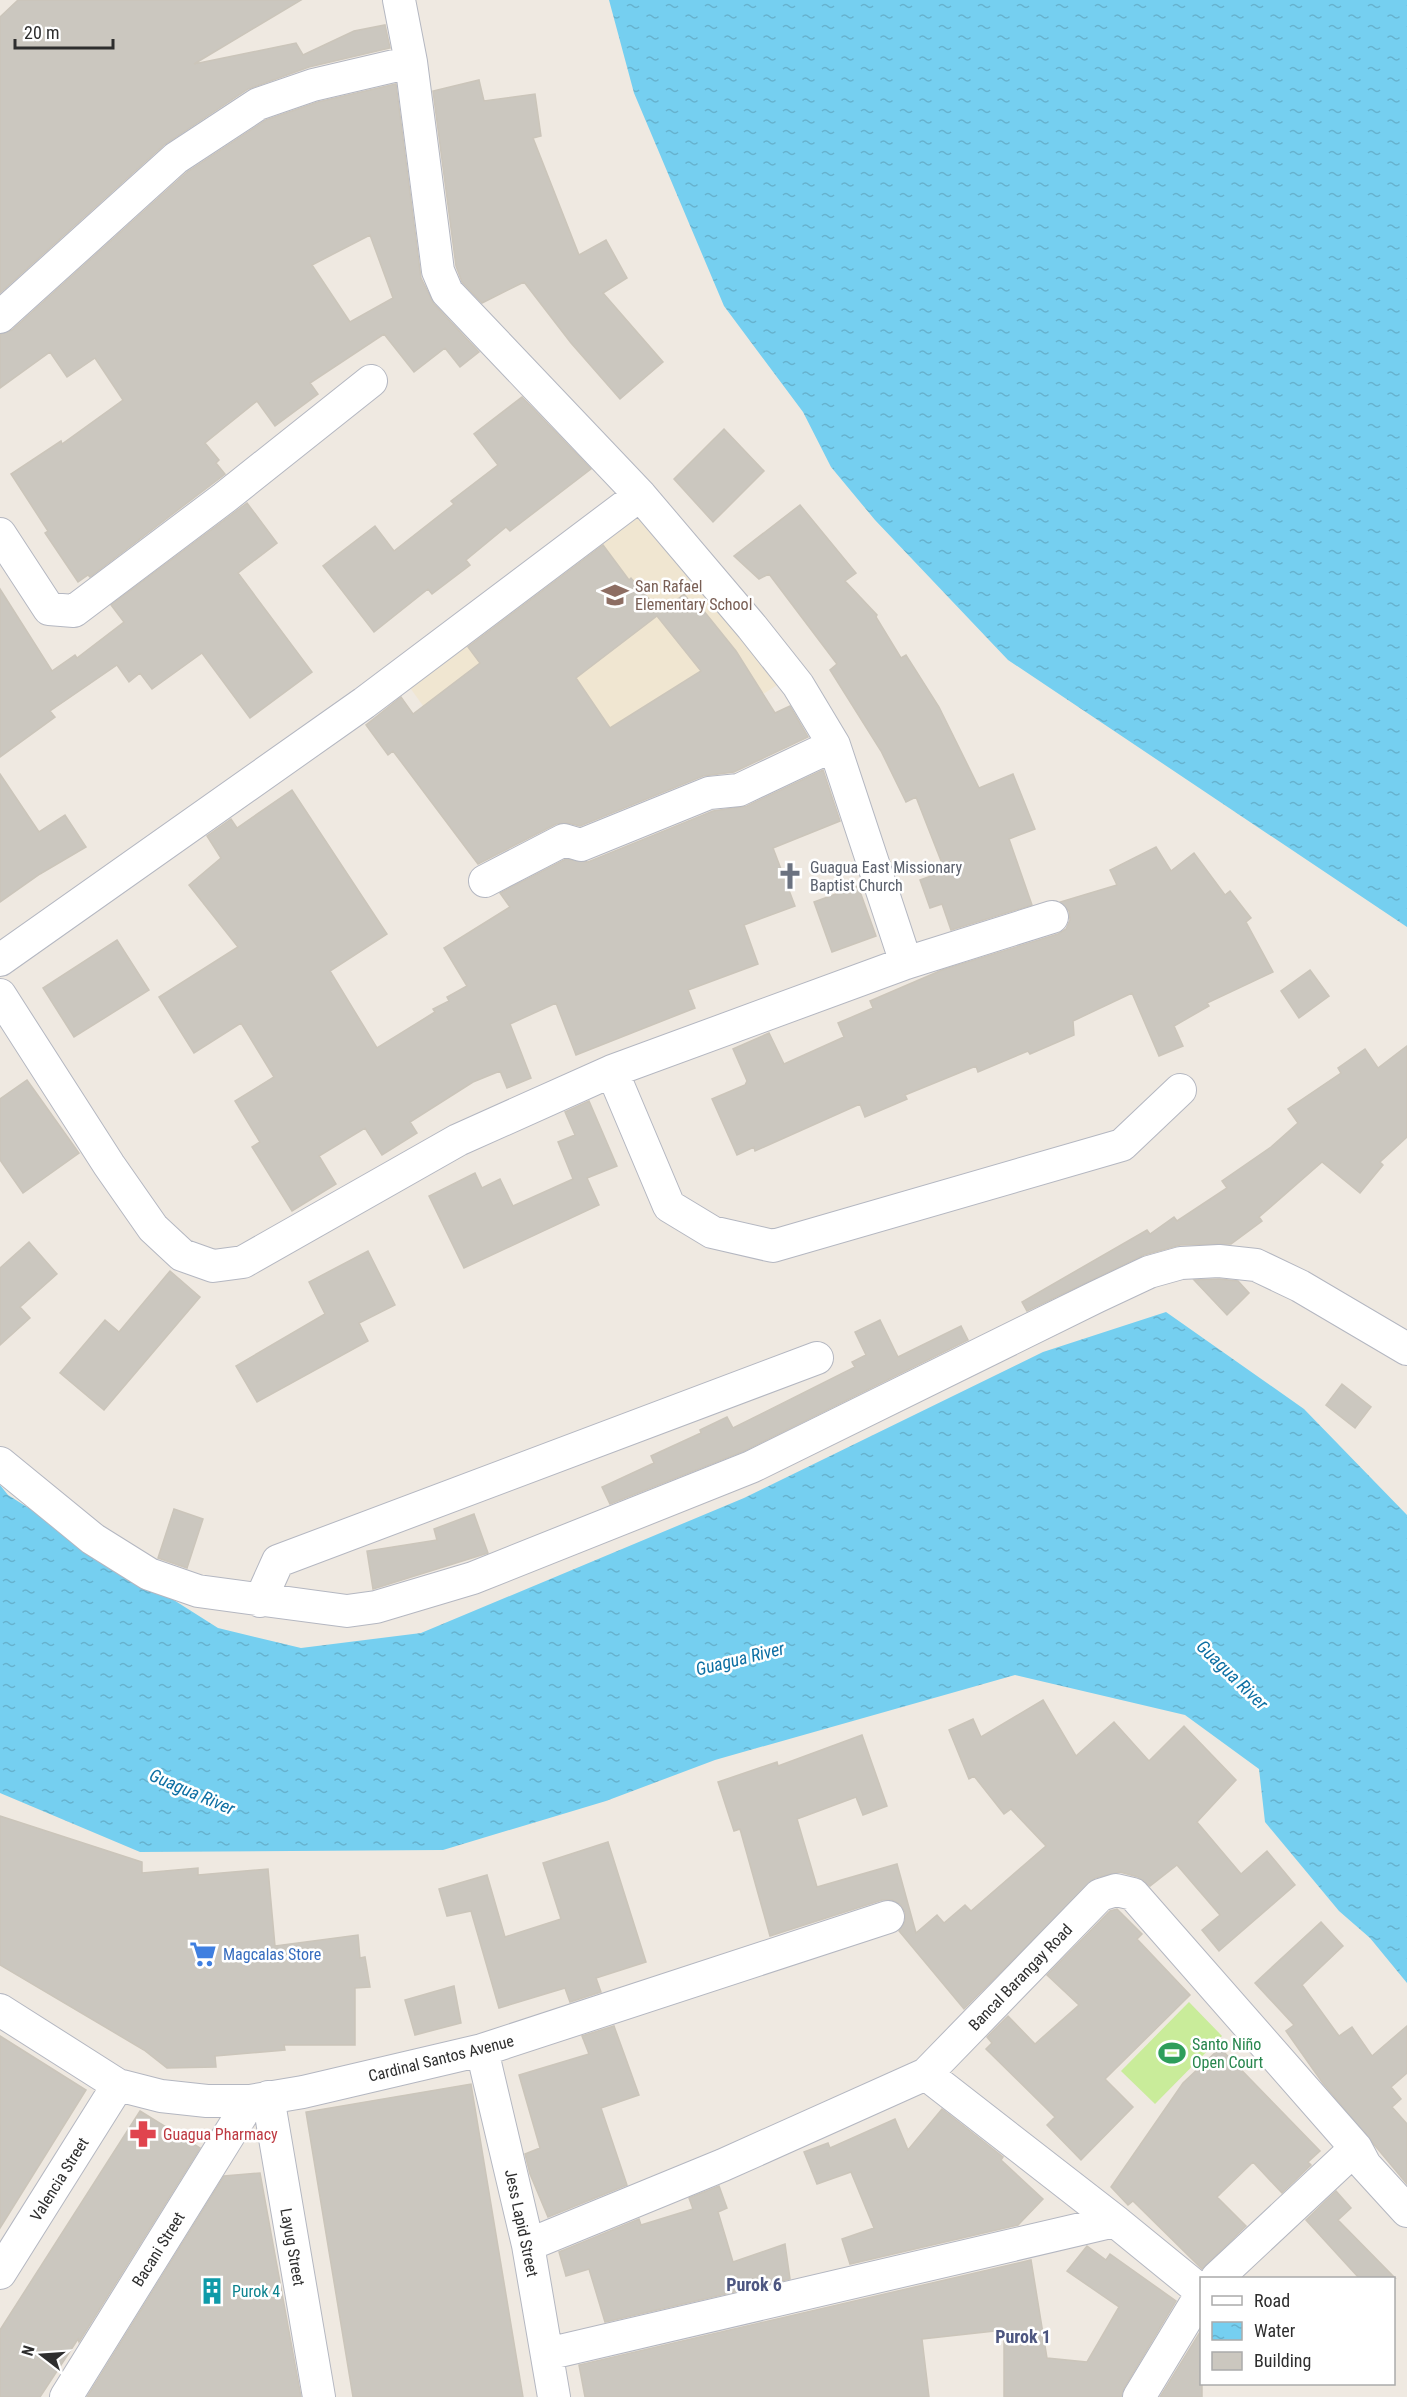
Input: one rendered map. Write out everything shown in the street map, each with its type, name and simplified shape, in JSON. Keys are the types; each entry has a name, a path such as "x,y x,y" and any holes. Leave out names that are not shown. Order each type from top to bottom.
{"street":[{"path":"399,0 411,62 438,271 447,292 640,495 798,686 834,745 906,963"},
{"path":"0,317 176,158 258,104 313,85 411,62"},
{"path":"0,534 49,609 74,611 224,498 370,381"},
{"path":"0,960 386,687 640,495"},
{"path":"485,881 564,840 581,845 709,793 739,790 834,745"},
{"path":"0,995 109,1165 153,1228 182,1255 213,1266 243,1262 459,1140 612,1071 906,963 1052,917"},
{"path":"612,1071 669,1206 712,1232 773,1246 1122,1145 1180,1090"},
{"path":"0,1463 93,1539 149,1574 198,1591 347,1611 376,1607 472,1578 752,1467 1096,1297 1149,1272 1181,1263 1219,1261 1256,1266 1300,1286 1407,1349"},
{"path":"260,1601 278,1561 817,1358"},
{"name":"Bancal Barangay Road","path":"528,2244 723,2164 926,2074 1100,1895 1116,1890 1133,1894 1356,2148 1365,2165 1407,2211"},
{"name":"Cardinal Santos Avenue","path":"0,2010 118,2085 161,2096 207,2101 259,2099 303,2092 482,2050 888,1917"},
{"name":"Jess Lapid Street","path":"482,2050 528,2244 554,2397"},
{"path":"926,2074 1115,2221 1200,2291"},
{"name":"Valencia Street","path":"0,2273 118,2085"},
{"name":"Bacani Street","path":"66,2397 259,2099"},
{"name":"Layug Street","path":"259,2099 319,2397"},
{"path":"1218,2277 1356,2148"},
{"path":"547,2354 1115,2221"},
{"path":"1139,2397 1200,2296"}],"shaded area":[{"name":"San Rafael Elementary School","path":"637,508 782,682 660,760 499,812 406,682"}],"green space":[{"name":"Santo Niño Open Court","path":"1189,2002 1222,2036 1155,2104 1121,2071"}],"water":[{"path":"609,0 1407,0 1407,927 1008,660 875,520 831,467 803,412 724,306 634,93"},
{"name":"Guagua River","path":"1166,1312 1304,1409 1407,1515 1407,1983 1370,1938 1339,1911 1265,1822 1259,1769 1185,1715 1015,1675 715,1760 606,1801 443,1850 140,1852 0,1793 0,1485 8,1495 218,1628 301,1648 421,1633 744,1498 1043,1352"}],"building":[{"path":"18,0 301,0 194,64 296,43 303,55 354,31 385,25 390,48 309,67 248,89 164,145 0,293 0,17"},
{"path":"479,80 484,101 535,94 541,136 533,138 579,255 606,240 627,278 603,293 663,362 620,399 571,343 524,282 482,303 462,282 456,266 433,91"},
{"path":"396,84 421,278 434,304 479,352 460,367 445,348 414,372 384,334 310,383 318,394 275,426 257,401 205,443 219,460 216,463 225,474 90,577 88,575 78,582 45,533 48,531 11,474 61,441 62,444 123,400 95,358 67,377 50,352 0,388 0,334 12,330 187,172 266,120 318,102","holes":["370,235 393,298 350,322 312,265"]},
{"path":"522,397 591,469 510,531 506,527 466,560 470,565 432,594 428,589 374,632 323,566 375,526 394,551 454,504 451,501 498,465 474,434"},
{"path":"724,429 764,471 713,522 674,479"},
{"path":"247,503 277,543 238,573 312,672 250,718 202,653 152,689 140,673 129,682 117,665 50,711 55,717 0,757 0,589 52,671 75,655 77,658 124,622 111,605"},
{"path":"800,505 856,573 845,581 877,615 876,617 901,658 906,655 939,707 979,788 1013,774 1035,829 1009,839 1032,905 951,930 942,904 930,908 920,880 945,871 916,797 906,802 881,751 830,670 837,664 769,574 759,579 734,556"},
{"name":"San Rafael Elementary School","path":"603,545 629,580 631,578 661,613 684,594 691,603 695,600 736,651 775,713 790,706 808,737 734,772 703,776 580,826 568,823 556,824 478,864 393,751 388,755 366,725 401,697 413,714 480,663 468,647","holes":["657,616 701,671 610,728 576,678"]},
{"path":"823,770 840,821 773,848 795,906 744,925 758,964 688,990 695,1008 576,1055 556,1003 510,1024 531,1078 507,1088 500,1071 473,1082 410,1122 417,1133 382,1155 365,1128 319,1156 336,1184 292,1211 252,1147 260,1142 235,1101 274,1077 241,1023 194,1053 159,997 238,947 189,885 221,858 207,836 231,819 237,828 292,790 387,934 330,971 377,1048 435,1012 433,1009 449,1001 447,997 467,986 444,948 510,907 500,893 566,859 588,862 713,811 747,806"},
{"path":"0,774 39,832 65,815 86,847 40,874 0,902"},
{"path":"1156,847 1171,871 1194,853 1225,895 1230,891 1251,918 1246,922 1273,972 1207,1003 1209,1006 1174,1026 1183,1046 1159,1056 1132,993 1073,1021 1074,1035 1030,1054 1028,1051 978,1072 976,1066 905,1095 907,1099 865,1117 860,1104 755,1151 754,1147 737,1155 712,1099 745,1085 747,1081 733,1049 769,1033 784,1064 844,1037 838,1023 873,1008 870,1001 942,970 1058,934 1066,929 1070,920 1069,911 1060,902 1117,885 1110,870"},
{"path":"858,886 876,936 832,952 814,902"},
{"path":"117,940 149,990 74,1037 43,988"},
{"path":"1310,970 1329,996 1299,1018 1281,991"},
{"path":"1407,1046 1407,1137 1380,1162 1383,1165 1360,1193 1322,1162 1259,1217 1262,1221 1231,1244 1180,1245 1144,1255 1027,1311 1022,1302 1147,1230 1150,1234 1174,1217 1177,1221 1227,1188 1222,1181 1271,1147 1298,1123 1288,1109 1341,1073 1338,1068 1365,1049 1378,1068"},
{"path":"27,1080 79,1153 23,1193 0,1160 0,1099"},
{"path":"589,1101 617,1166 587,1178 599,1205 464,1268 429,1196 475,1173 482,1188 500,1179 513,1206 573,1179 558,1142 575,1135 565,1112"},
{"path":"29,1242 57,1274 20,1307 30,1318 0,1345 0,1268"},
{"path":"368,1251 395,1305 359,1323 368,1341 257,1402 236,1366 325,1314 309,1282"},
{"path":"170,1271 200,1297 104,1410 60,1373 105,1320 119,1332"},
{"path":"1194,1280 1238,1281 1249,1293 1227,1315"},
{"path":"880,1320 898,1357 961,1326 968,1340 744,1451 610,1504 602,1487 654,1463 651,1456 701,1433 700,1430 727,1417 733,1428 855,1367 852,1362 866,1355 855,1332"},
{"path":"1342,1384 1371,1407 1355,1428 1326,1405"},
{"path":"174,1509 203,1519 187,1568 158,1558"},
{"path":"474,1514 488,1553 373,1589 367,1551 437,1540 434,1529"},
{"path":"1043,1700 1076,1756 1114,1722 1149,1761 1184,1726 1236,1780 1197,1822 1241,1874 1267,1851 1295,1885 1219,1951 1202,1930 1220,1915 1177,1865 1150,1886 1138,1877 1120,1872 1095,1878 964,2009 899,1931 905,1921 905,1912 900,1904 892,1900 882,1900 770,1936 740,1829 734,1831 718,1782 777,1762 778,1766 862,1735 887,1806 863,1815 856,1797 797,1819 817,1887 897,1864 916,1933 937,1915 944,1923 965,1905 971,1911 1046,1846 1011,1809 1004,1814 974,1776 969,1779 949,1730 973,1719 981,1737"},
{"path":"0,1816 142,1862 142,1873 198,1868 198,1875 268,1869 275,1946 358,1935 360,1958 365,1957 370,1987 355,1988 355,2045 284,2045 285,2050 215,2056 216,2067 167,2068 144,2050 0,1965"},
{"path":"608,1842 646,1962 596,1978 601,1992 570,2002 565,1988 499,2008 471,1911 447,1916 439,1889 487,1875 505,1937 561,1919 543,1863"},
{"path":"1117,1909 1142,1934 1137,1939 1190,1995 1105,2079 1133,2107 1081,2160 1047,2125 1055,2117 986,2049 992,2043 987,2037 1008,2016 1035,2044 1079,2005 1047,1975 1110,1911"},
{"path":"1321,1922 1343,1946 1302,1985 1339,2036 1352,2027 1372,2056 1407,2026 1407,2073 1391,2087 1401,2099 1392,2107 1407,2124 1407,2184 1322,2082 1286,2031 1294,2025 1255,1983"},
{"path":"454,1986 461,2023 415,2035 405,2000"},
{"path":"614,2026 639,2095 601,2108 627,2185 548,2217 530,2174 525,2154 540,2148 519,2075 589,2054 582,2036"},
{"path":"0,2036 86,2090 0,2228"},
{"path":"1220,2048 1320,2151 1308,2162 1311,2165 1282,2193 1253,2162 1217,2197 1246,2226 1202,2269 1133,2201 1128,2205 1111,2187 1183,2083"},
{"path":"471,2084 523,2397 353,2397 306,2112"},
{"path":"942,2109 1003,2157 1001,2160 1043,2199 1018,2225 850,2264 842,2239 874,2228 851,2172 817,2184 804,2152 828,2143 830,2148 895,2119 908,2150"},
{"path":"140,2111 200,2148 79,2342 78,2339 40,2397 0,2397 0,2330"},
{"name":"Purok 4","path":"260,2173 301,2397 87,2397 224,2176"},
{"path":"719,2186 727,2208 718,2212 733,2262 785,2244 790,2279 605,2322 589,2269 566,2276 559,2252 639,2219 641,2225 693,2209 689,2198"},
{"path":"1336,2191 1351,2208 1338,2220 1394,2277 1358,2277 1306,2220"},
{"path":"1087,2246 1106,2260 1110,2254 1176,2301 1124,2388 1121,2397 1004,2397 1004,2330 922,2339 929,2397 585,2397 579,2365 1031,2260 1047,2358 1087,2362 1119,2307 1067,2271"},
{"path":"1200,2332 1202,2397 1160,2397"}],"place":[{"name":"San Rafael Elementary School","path":"615,595"},
{"name":"Guagua East Missionary Baptist Church","path":"790,876"},
{"name":"Magcalas Store","path":"203,1954"},
{"name":"Santo Niño Open Court","path":"1172,2053"},
{"name":"Guagua Pharmacy","path":"143,2134"},
{"name":"Purok 4","path":"212,2291"}],"district":[{"name":"Purok 6","path":"754,2285"},
{"name":"Purok 1","path":"1023,2337"}]}
